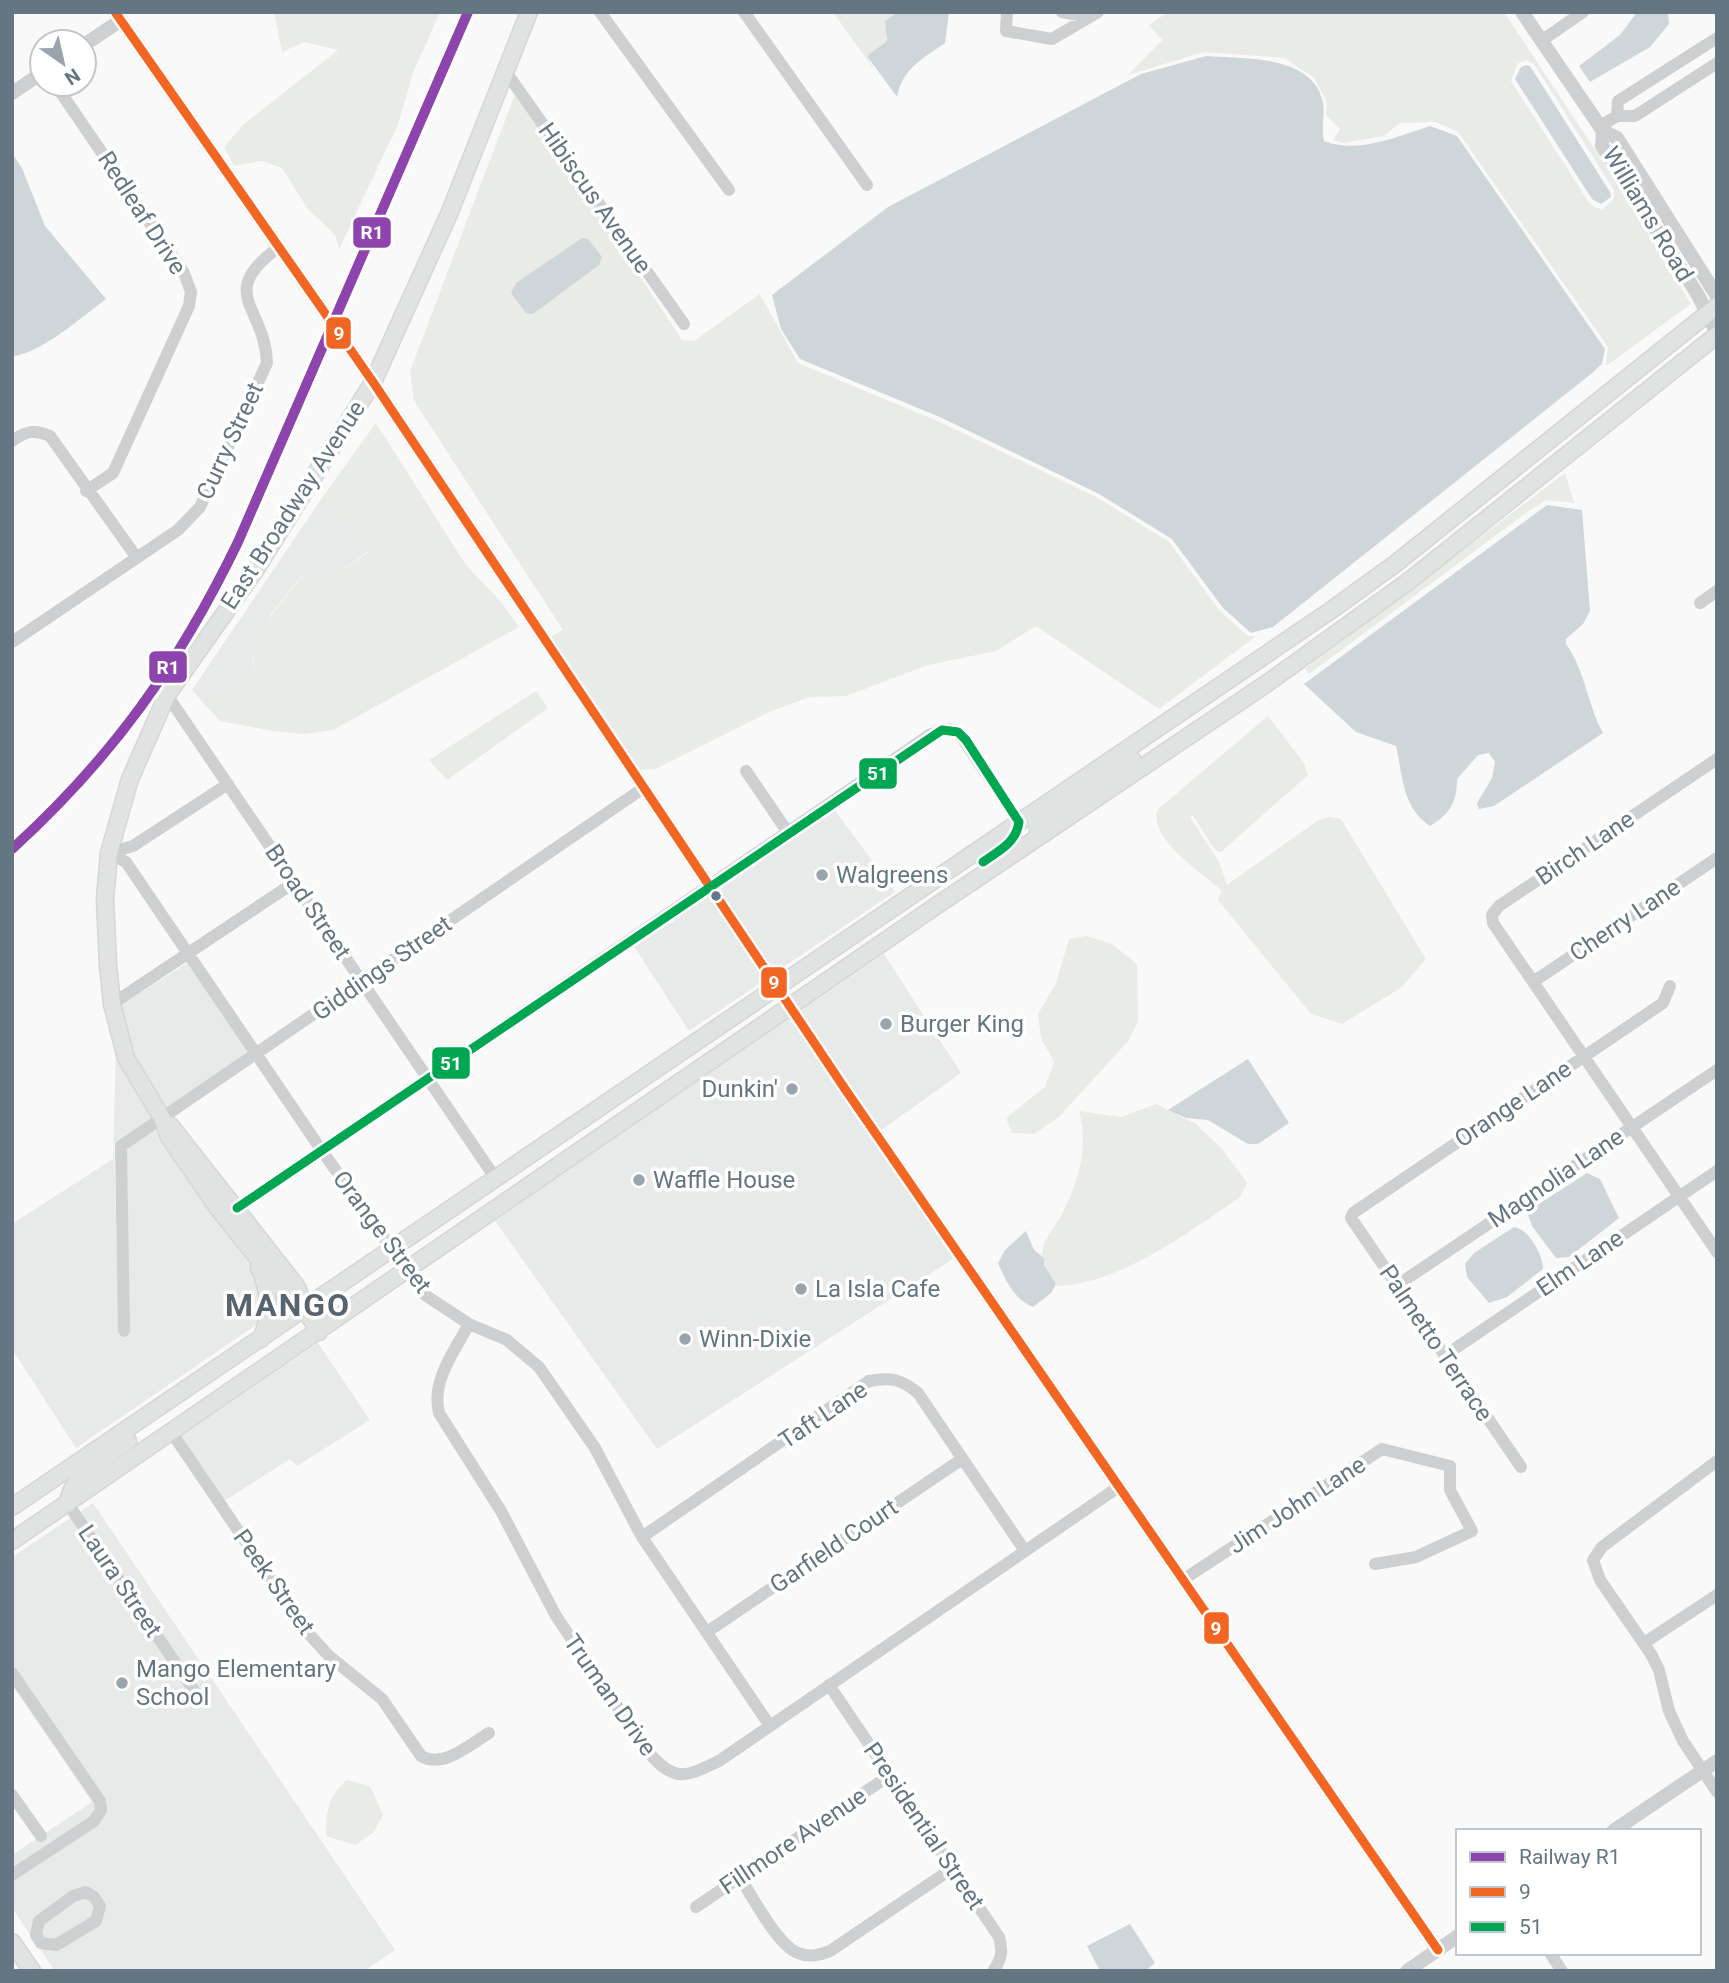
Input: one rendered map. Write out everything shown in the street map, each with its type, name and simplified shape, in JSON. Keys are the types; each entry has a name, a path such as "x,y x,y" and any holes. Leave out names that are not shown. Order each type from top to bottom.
{"main road":[{"name":"East Broadway Avenue","path":"162,1118 126,1058 112,1004 104,899 109,853 130,779 167,695 256,569 373,382 449,214 529,12"},
{"path":"12,1507 1166,723 1395,564 1712,309"},
{"path":"12,1541 936,906 1266,684 1409,581 1717,334"},
{"path":"1038,837 1038,827 1044,821 1156,742 1166,723"},
{"path":"936,906 960,878 1011,843 1017,834 1019,822"},
{"path":"162,1118 176,1129 297,1287 305,1310 319,1332"},
{"path":"162,1118 169,1138 250,1249 288,1296 305,1310"},
{"path":"250,1249 266,1283 269,1306 261,1339"},
{"path":"68,1504 69,1492 82,1475 141,1432 152,1413"},
{"path":"13,1943 32,1971"}],"street":[{"path":"600,12 729,190"},
{"path":"744,12 867,185"},
{"path":"1007,12 1006,31 1046,38 1057,37 1094,15"},
{"path":"1062,12 1094,15"},
{"name":"Williams Road","path":"1522,12 1601,129 1617,138 1717,296"},
{"path":"1541,40 1583,12"},
{"path":"98,33 118,16 373,382 789,1007 1438,1950"},
{"path":"1617,116 1618,101 1717,38"},
{"path":"1601,129 1617,116 1635,116 1717,63"},
{"name":"Hibiscus Avenue","path":"506,72 684,324"},
{"path":"12,93 28,82"},
{"name":"Redleaf Drive","path":"65,98 184,273 191,292 189,306 113,473 86,491"},
{"name":"Williams Road","path":"1601,129 1602,146 1712,309 1717,334"},
{"name":"Curry Street","path":"12,642 178,530 200,507 267,363 266,341 246,298 246,281 256,265 279,247"},
{"path":"12,441 23,433 37,430 50,436 86,491 137,558"},
{"path":"1700,603 1717,591"},
{"name":"Broad Street","path":"167,695 496,1178"},
{"path":"237,1208 789,834 931,734 950,729 966,740 1019,822"},
{"name":"Birch Lane","path":"1533,982 1493,923 1492,915 1499,906 1717,759"},
{"path":"746,771 789,834"},
{"path":"109,853 133,846 228,784"},
{"name":"Giddings Street","path":"124,1331 121,1146 258,1055 362,980 642,789"},
{"name":"Orange Street","path":"109,853 126,862 323,1151 425,1295 469,1324 508,1340 539,1367 595,1448 642,1537 770,1726"},
{"name":"Cherry Lane","path":"1533,982 1717,858"},
{"path":"112,1004 295,882"},
{"path":"1533,982 1717,1252"},
{"name":"Orange Lane","path":"1351,1218 1353,1213 1663,1003 1670,986"},
{"name":"Magnolia Lane","path":"1396,1286 1717,1070"},
{"name":"Elm Lane","path":"1444,1356 1717,1171"},
{"name":"Palmetto Terrace","path":"1351,1218 1521,1467"},
{"name":"Truman Drive","path":"469,1324 438,1382 435,1399 439,1413 501,1511 556,1616 648,1752 660,1766 674,1775 690,1774 719,1760 1120,1486"},
{"name":"Taft Lane","path":"642,1537 869,1381 890,1377 912,1388 1025,1551"},
{"name":"Peek Street","path":"172,1433 307,1632 329,1656 382,1699 421,1756 430,1762 441,1761 489,1733"},
{"name":"Jim John Lane","path":"1184,1579 1382,1449 1450,1466 1450,1490 1472,1531 1416,1557 1375,1564"},
{"name":"Garfield Court","path":"706,1632 962,1459"},
{"path":"1717,1461 1602,1547 1593,1560 1600,1580 1644,1643 1659,1670 1669,1711 1702,1771 1717,1792"},
{"name":"Laura Street","path":"68,1504 195,1692"},
{"path":"1644,1643 1717,1595"},
{"path":"12,1673 100,1801 101,1810 94,1821 12,1875"},
{"name":"Presidential Street","path":"829,1685 999,1937 1002,1949 1000,1961 993,1971"},
{"path":"1617,1829 1717,1761"},
{"name":"Fillmore Avenue","path":"696,1907 890,1775"},
{"path":"12,1795 41,1836"},
{"path":"740,1878 785,1945 798,1954 814,1956 830,1951 953,1868"},
{"path":"13,1943 38,1939 57,1945 92,1925 100,1913 97,1901 91,1893 74,1896 43,1917 36,1926 38,1939 28,1955 38,1971"},
{"path":"1407,1971 1456,1937"},
{"path":"1551,1955 1562,1971"}],"shaded area":[{"path":"274,12 440,12 413,73 397,127 339,249 335,235 307,208 282,168 262,161 234,166 224,147 244,124 338,50 304,42 282,52"},
{"path":"833,12 898,12 885,21 887,41 867,56 875,71"},
{"path":"898,12 949,12 945,43 921,59 909,71 897,97 867,56 887,41 885,21"},
{"path":"1168,12 1504,12 1623,192 1691,304 1606,366 1608,347 1458,132 1435,122 1400,123 1384,136 1343,143 1333,140 1340,129 1326,115 1327,103 1315,79 1285,58 1204,52 1128,75 1162,40 1149,25","holes":["1526,60 1534,64 1614,190 1614,199 1603,209 1595,208 1588,201 1511,81 1517,64"]},
{"path":"1637,12 1668,12 1669,24 1650,47 1590,82 1579,66 1620,35"},
{"path":"1206,56 1275,62 1306,75 1317,87 1323,103 1324,141 1337,145 1364,145 1430,126 1457,136 1605,349 1602,364 1591,374 1273,627 1251,633 1223,608 1172,539 1099,494 942,418 800,359 781,329 772,295 888,207 1141,74"},
{"path":"1530,66 1610,192 1611,197 1601,204 1592,199 1515,79 1521,67"},
{"path":"515,94 592,203 682,340 694,341 760,294 798,363 940,422 1098,498 1169,542 1220,611 1248,636 1256,636 1159,709 1036,626 996,651 928,665 846,696 810,697 769,712 655,769 639,770 548,638 563,630 414,401 410,371"},
{"path":"12,153 22,168 45,226 106,299 48,342 23,354 12,356"},
{"path":"582,238 588,239 602,257 599,265 533,314 526,313 511,293 516,283"},
{"path":"376,423 466,565 502,603 519,627 333,730 304,734 220,721 207,707 254,669 253,656 262,630 304,573 326,579 369,552 324,495"},
{"path":"1565,473 1574,503 1546,500 1309,674 1305,669"},
{"path":"324,495 369,551 326,579 304,573 270,615 252,659 254,669 207,707 192,690"},
{"path":"1547,505 1582,510 1590,611 1583,624 1566,639 1566,644 1578,666 1603,733 1494,806 1479,809 1477,803 1492,778 1495,762 1489,753 1478,755 1457,779 1456,794 1451,807 1430,826 1409,801 1396,746 1356,732 1304,684"},
{"path":"536,691 548,708 447,780 429,760"},
{"path":"1268,716 1304,763 1308,775 1221,852 1215,850 1192,814 1190,817 1219,862 1227,885 1317,821 1329,817 1341,819 1426,959 1402,987 1342,1024 1311,1014 1218,900 1222,891 1169,845 1157,822 1157,810"},
{"path":"834,809 895,892 773,974 715,889"},
{"path":"707,895 765,980 689,1031 633,945"},
{"path":"1086,936 1112,944 1137,964 1138,1021 1129,1040 1059,1117 1034,1134 1012,1133 1006,1118 1045,1087 1054,1062 1041,1038 1038,1014 1056,983 1069,939"},
{"path":"884,954 961,1073 880,1131 799,1012"},
{"path":"187,963 251,1053 163,1111 130,1056 118,1007"},
{"path":"790,1017 953,1259 657,1449 495,1221"},
{"path":"116,1045 155,1116 114,1144 119,1336 129,1337 127,1149 160,1126 246,1252 261,1284 262,1321 76,1448 12,1349 12,1224 113,1159"},
{"path":"1248,1059 1289,1123 1258,1144 1248,1144 1208,1120 1186,1118 1168,1110"},
{"path":"1156,1104 1196,1124 1223,1150 1247,1183 1240,1197 1176,1240 1129,1266 1081,1283 1057,1286 1044,1263 1042,1252 1062,1214 1081,1164 1083,1138 1079,1111 1121,1117"},
{"path":"1587,1173 1600,1179 1619,1218 1569,1257 1556,1258 1532,1226 1528,1215 1531,1209"},
{"path":"1514,1227 1530,1237 1541,1257 1543,1269 1507,1297 1489,1303 1467,1277 1465,1264 1474,1253"},
{"path":"1026,1231 1034,1250 1044,1258 1044,1265 1056,1284 1051,1293 1033,1307 1016,1295 998,1263 1005,1250"},
{"path":"318,1343 370,1420 297,1466 290,1459 224,1501 180,1437"},
{"path":"93,1503 395,1950 364,1971 55,1971 12,1908 12,1855 92,1802 12,1685 12,1557"},
{"path":"347,1780 370,1786 383,1815 374,1832 355,1845 326,1836 329,1805"},
{"path":"1130,1924 1155,1963 1145,1971 1100,1971 1087,1946"}],"railway":[{"path":"12,849 82,779 141,707 192,628 215,586 238,542 468,12"}],"rail line":[{"name":"R1","path":"12,849 82,779 141,707 192,628 215,586 238,542 468,12"}],"transit line":[{"name":"9","path":"115,12 373,382 845,1089 1438,1950"},
{"name":"51","path":"237,1208 942,730 958,732 966,740 1019,822 1011,841 983,862"}],"place":[{"name":"Walgreens","path":"822,875"},
{"name":"Burger King","path":"886,1024"},
{"name":"Dunkin'","path":"792,1089"},
{"name":"Waffle House","path":"639,1180"},
{"name":"La Isla Cafe","path":"801,1289"},
{"name":"Winn-Dixie","path":"685,1339"},
{"name":"Mango Elementary School","path":"122,1683"}],"district":[{"name":"MANGO","path":"288,1305"}]}
